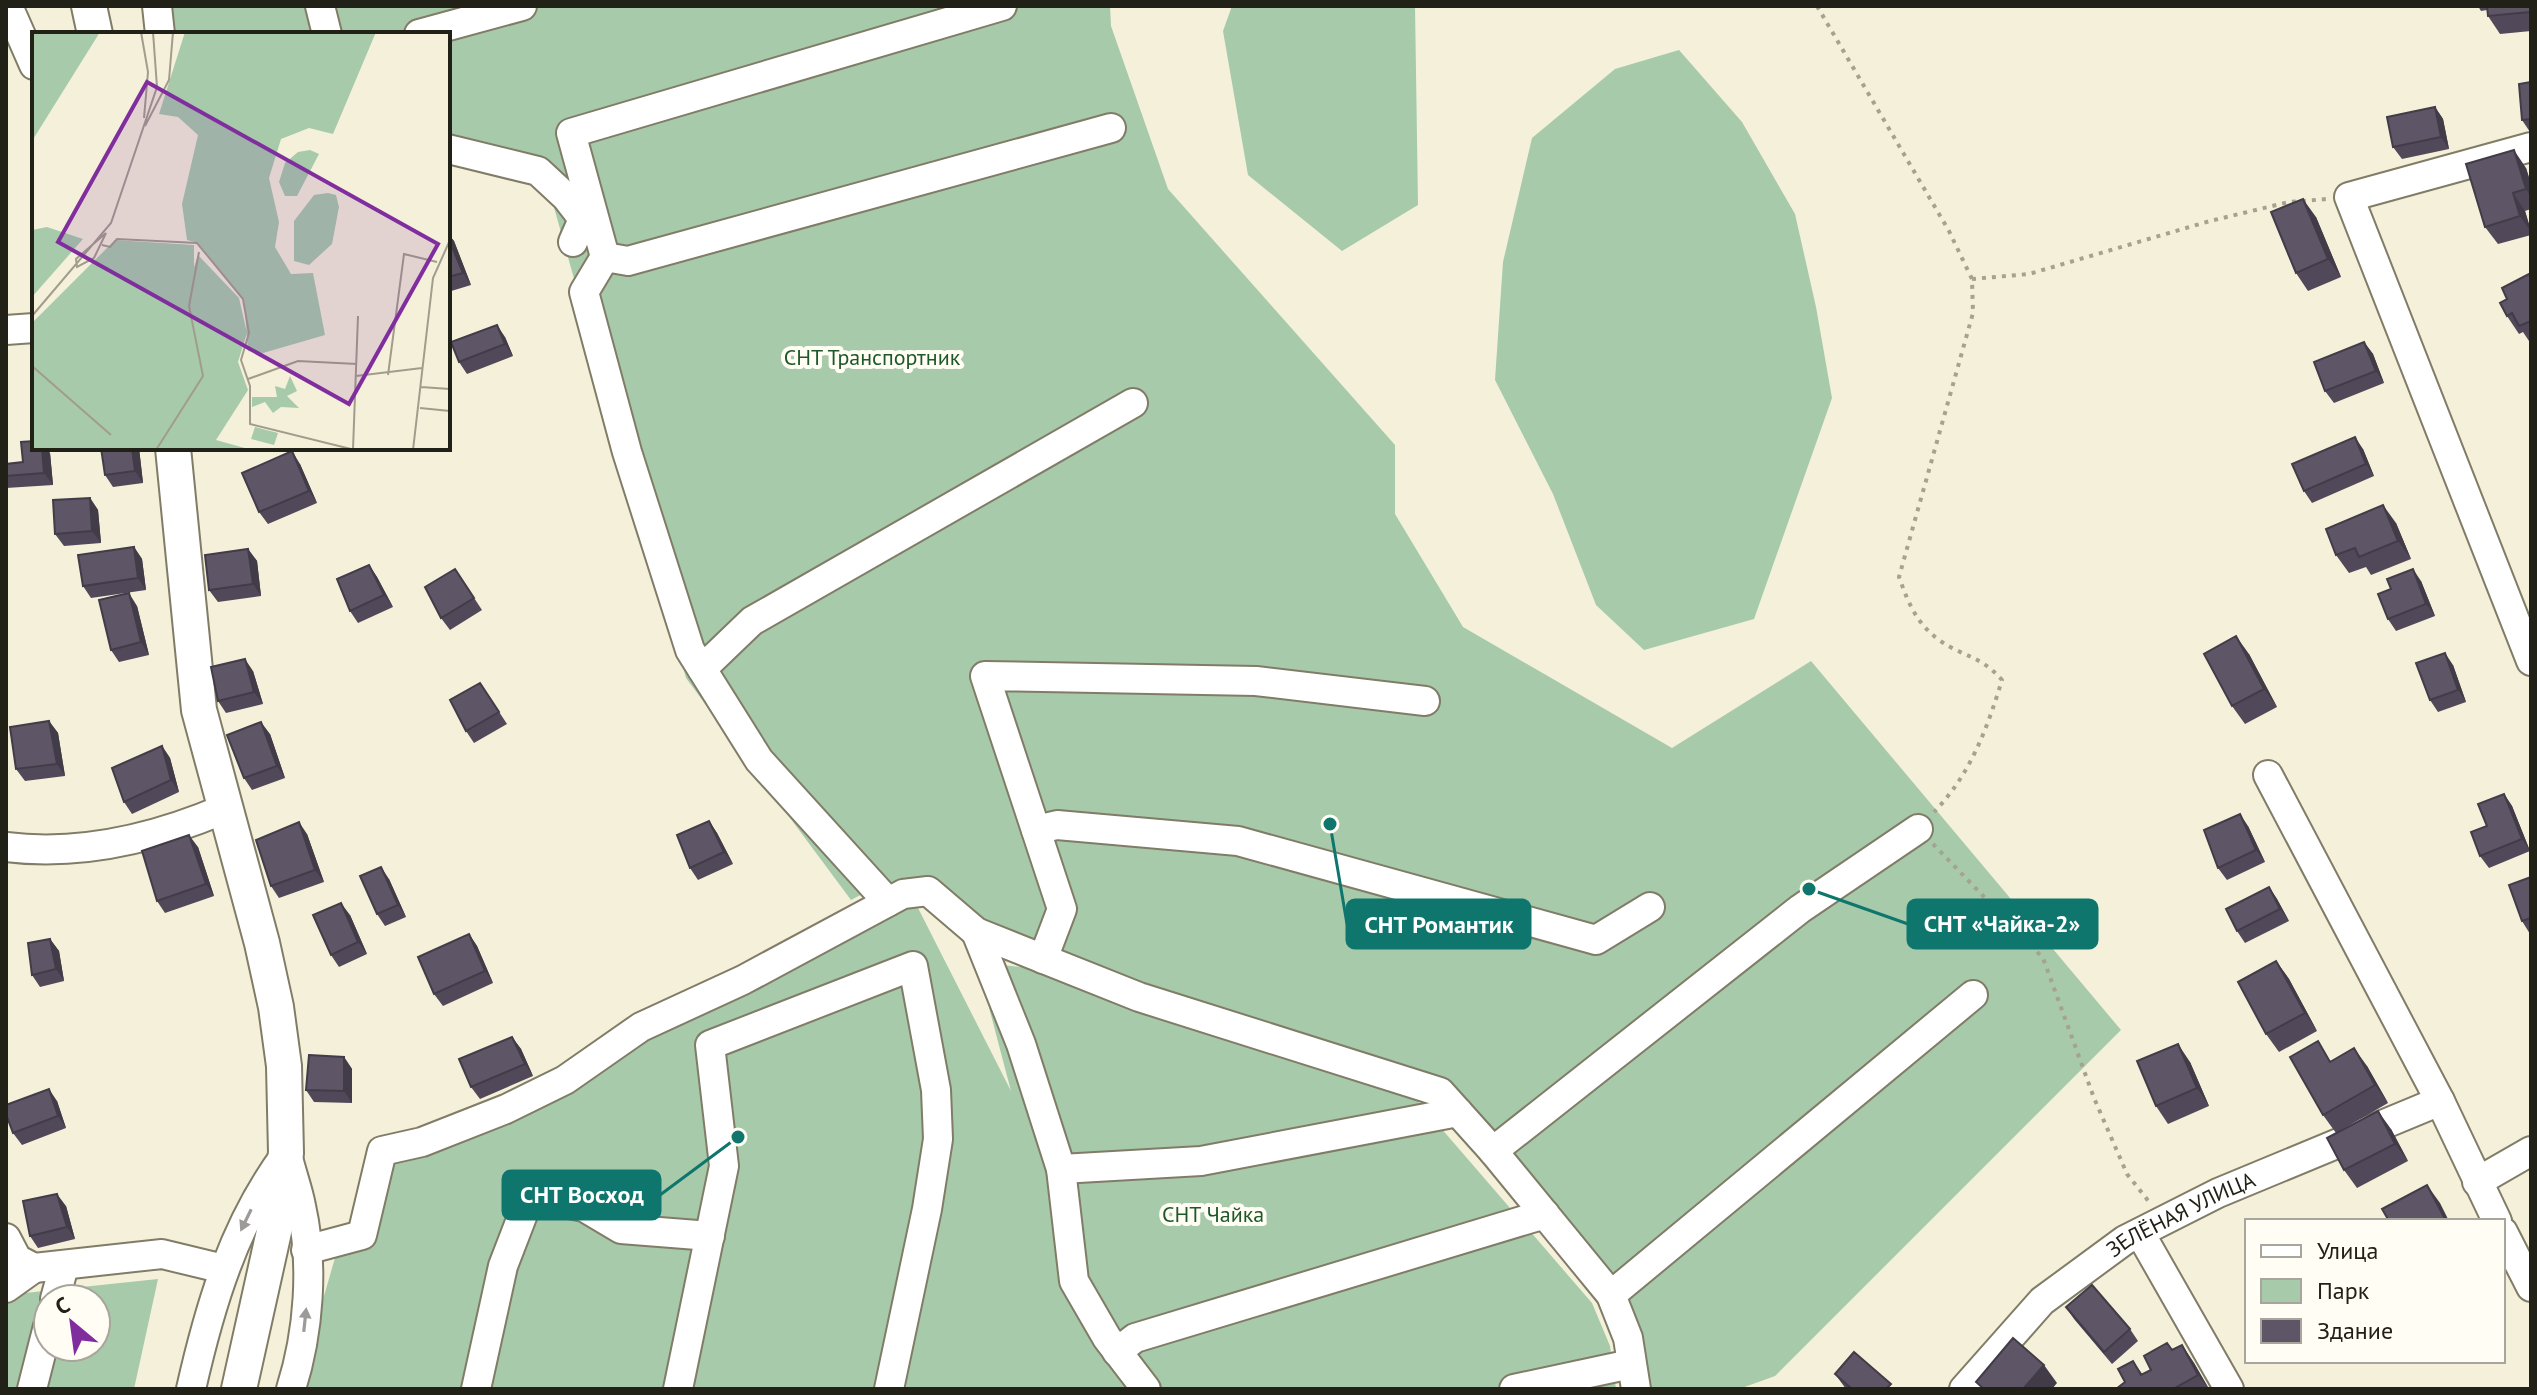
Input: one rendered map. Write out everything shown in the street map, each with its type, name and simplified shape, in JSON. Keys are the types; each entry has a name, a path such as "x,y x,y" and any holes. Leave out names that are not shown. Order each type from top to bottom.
{"main road":[{"path":"89,6 95,32"},
{"path":"173,450 192,667 199,710 262,943 276,1007 284,1066 286,1153 275,1227 239,1389"}],"street":[{"path":"8,6 32,60"},
{"path":"157,6 160,32"},
{"path":"320,6 326,32"},
{"path":"426,32 522,6"},
{"path":"888,902 759,760 690,650 627,452 584,292 605,257 571,133 1002,6"},
{"path":"605,257 628,261 1111,128"},
{"path":"2531,147 2349,197 2531,661"},
{"path":"450,149 538,171 566,197 583,219 573,242"},
{"path":"6,330 32,328"},
{"path":"702,669 752,621 1133,403"},
{"path":"1043,959 1062,909 985,676 1256,681 1425,701"},
{"path":"2268,775 2440,1101 2496,1219"},
{"path":"6,847 38,850 83,848 183,826 224,809"},
{"path":"1036,830 1057,825 1238,841 1596,940 1650,907"},
{"path":"1493,1151 1800,909 1918,829"},
{"path":"306,1250 362,1235 382,1151 422,1142 518,1104 565,1080 641,1027 743,980 903,894 928,891 976,932 1139,997 1440,1092 1493,1151 1611,1295 1628,1338 1634,1376 1514,1389"},
{"path":"976,932 1021,1044 1061,1169 1074,1281 1117,1352 1146,1389"},
{"path":"678,1389 724,1166 710,1045 913,966 936,1090 938,1139 927,1209 889,1389"},
{"path":"1611,1295 1973,995"},
{"name":"ЗЕЛЁНАЯ УЛИЦА","path":"1964,1389 2042,1301 2125,1240 2218,1193 2440,1101"},
{"path":"1061,1169 1201,1161 1458,1112"},
{"path":"2477,1182 2531,1151"},
{"path":"286,1153 302,1207 306,1250 306,1320 291,1389"},
{"path":"191,1389 208,1315 224,1269 264,1184 286,1153"},
{"path":"476,1389 503,1266 530,1196 584,1207 621,1229 710,1236"},
{"path":"1117,1352 1135,1338 1545,1214"},
{"path":"2152,1227 2229,1389"},
{"path":"2505,1236 2531,1287"},
{"path":"6,1238 17,1259 34,1268 162,1254 224,1269"},
{"path":"59,1283 64,1266"},
{"path":"6,1288 34,1268"},
{"path":"32,1389 39,1363"}],"path":[{"path":"1817,6 1949,231 1972,279 1973,313 1899,577 1910,609 1939,639 1988,664 2002,680 1989,723 1970,765 1949,797 1918,829 2043,958 2094,1098 2152,1227"},
{"path":"1972,279 2029,274 2210,221 2289,202 2349,197"}],"green space":[{"name":"СНТ Транспортник","path":"168,6 1110,6 1111,26 1168,189 1395,445 1395,514 1463,627 1672,748 1811,661 2121,1030 1775,1376 1739,1389 1649,1389 1629,1307 1448,1086 1030,945 986,925 934,881 885,882 851,900 686,678 541,161 450,141 450,32 173,32"},
{"path":"1232,6 1415,6 1418,205 1342,251 1248,175 1223,31"},
{"path":"1679,50 1742,122 1795,214 1832,398 1754,619 1644,650 1596,605 1553,494 1495,380 1503,262 1532,138 1615,69"},
{"name":"СНТ Чайка","path":"918,908 1011,1091 977,962 1037,969 1415,1098 1592,1303 1610,1346 1616,1389 297,1389 337,1251 352,1245 372,1172 538,1101 659,1026 892,910"},
{"path":"158,1279 134,1389 6,1389 6,1295 32,1292 32,1363 112,1363 112,1284"}],"building":[{"path":"2487,6 2530,6 2530,12 2488,16"},
{"path":"2531,82 2531,119 2522,120 2519,84"},
{"path":"2435,107 2441,137 2393,147 2387,117"},
{"path":"2514,150 2526,189 2513,193 2520,216 2485,227 2466,164"},
{"path":"2303,199 2328,259 2296,273 2271,212"},
{"path":"450,242 463,273 450,276"},
{"path":"2531,273 2531,321 2519,326 2512,313 2507,316 2500,303 2507,299 2502,288"},
{"path":"497,325 505,344 459,362 451,342"},
{"path":"2364,342 2376,371 2325,391 2314,362"},
{"path":"2355,437 2366,464 2304,491 2292,464"},
{"path":"32,441 32,450 42,450 44,473 6,476 6,464 23,462 21,442"},
{"path":"101,450 132,450 135,471 105,475"},
{"path":"292,451 309,491 259,512 242,473"},
{"path":"90,498 92,531 55,534 53,500"},
{"path":"2383,505 2398,541 2359,557 2355,548 2336,555 2326,529"},
{"path":"134,547 138,578 83,586 78,555"},
{"path":"248,549 253,584 209,590 205,555"},
{"path":"369,565 384,595 350,611 337,579"},
{"path":"455,569 474,598 441,618 425,587"},
{"path":"2413,569 2426,604 2388,619 2378,594 2391,589 2387,579"},
{"path":"129,593 141,642 111,650 99,600"},
{"path":"2236,636 2264,689 2232,706 2204,654"},
{"path":"2445,653 2458,690 2430,700 2416,663"},
{"path":"245,659 254,692 218,701 211,667"},
{"path":"480,683 499,712 466,731 450,700"},
{"path":"49,721 57,764 16,769 10,727"},
{"path":"261,722 277,766 244,778 227,735"},
{"path":"162,746 171,780 124,802 112,768"},
{"path":"2504,794 2522,839 2480,856 2471,832 2487,826 2478,804"},
{"path":"2240,814 2256,850 2218,868 2204,830"},
{"path":"709,821 724,852 690,868 677,835"},
{"path":"299,822 315,870 271,886 256,840"},
{"path":"189,835 206,884 157,901 142,851"},
{"path":"381,867 398,905 377,914 360,876"},
{"path":"2531,877 2531,918 2522,921 2509,885"},
{"path":"2269,887 2280,909 2237,931 2226,909"},
{"path":"341,903 358,942 331,955 313,915"},
{"path":"469,934 485,971 434,994 418,957"},
{"path":"50,939 56,969 32,975 28,943"},
{"path":"2276,961 2305,1013 2266,1034 2238,982"},
{"path":"512,1037 525,1064 471,1087 459,1059"},
{"path":"2318,1041 2330,1062 2354,1048 2375,1085 2323,1115 2290,1057"},
{"path":"2178,1044 2197,1088 2156,1106 2137,1061"},
{"path":"309,1055 344,1057 344,1091 306,1090"},
{"path":"49,1089 58,1116 13,1133 6,1105"},
{"path":"2378,1111 2395,1144 2344,1170 2327,1138"},
{"path":"2427,1185 2445,1219 2388,1219 2382,1209"},
{"path":"57,1194 67,1227 30,1236 23,1201"},
{"path":"2092,1285 2130,1329 2104,1352 2066,1307"},
{"path":"2013,1338 2044,1365 2023,1389 1984,1389 1976,1382"},
{"path":"2167,1343 2172,1350 2182,1345 2198,1375 2173,1389 2116,1389 2125,1382 2118,1369 2133,1361 2141,1375 2151,1370 2144,1356"},
{"path":"1854,1352 1891,1384 1886,1389 1852,1389 1835,1374"}],"place":[{"name":"СНТ Романтик","path":"1330,824"},
{"name":"СНТ «Чайка-2»","path":"1809,889"},
{"name":"СНТ Восход","path":"738,1137"}]}
